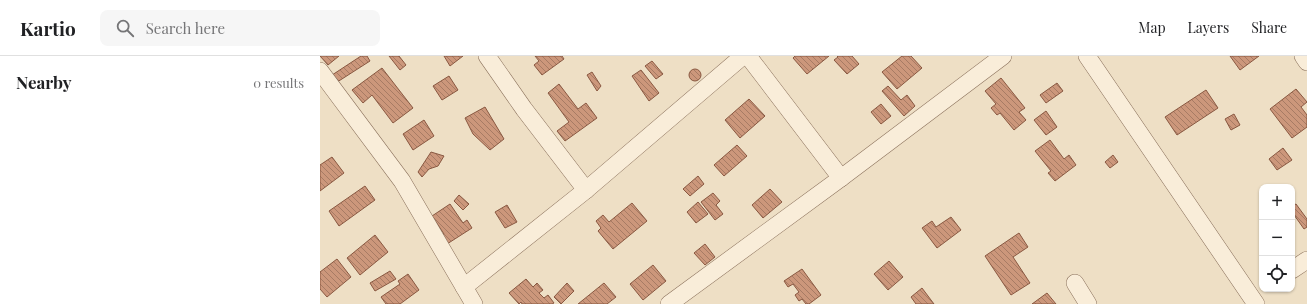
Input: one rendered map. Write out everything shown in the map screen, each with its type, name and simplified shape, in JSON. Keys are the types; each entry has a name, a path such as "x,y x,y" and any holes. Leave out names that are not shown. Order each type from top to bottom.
{"street":[{"path":"487,56 524,110 586,190"},
{"path":"464,287 586,190 743,56"},
{"path":"748,56 841,178"},
{"path":"669,304 841,178 1003,56"},
{"path":"1087,56 1256,296"},
{"path":"1303,56 1307,62"},
{"path":"320,71 402,181 474,304"},
{"path":"1295,268 1307,260"},
{"path":"1075,283 1088,304"}],"building":[{"path":"320,56 339,56 328,65"},
{"path":"361,56 367,56 370,61 331,86 326,79"},
{"path":"389,56 399,56 406,65 400,70"},
{"path":"444,56 463,56 450,66"},
{"path":"535,56 562,56 564,59 542,75 534,65 539,61"},
{"path":"795,56 829,56 807,74 793,58"},
{"path":"837,56 852,56 859,64 847,74 834,60 838,57"},
{"path":"902,56 911,56 922,68 897,89 882,72"},
{"path":"1230,56 1259,56 1240,70"},
{"path":"652,61 663,74 656,79 645,66"},
{"path":"382,68 413,108 393,123 372,95 363,103 352,90"},
{"path":"695,69 699,71 701,75 699,79 695,81 691,79 689,75 691,71"},
{"path":"641,70 659,93 649,101 632,76"},
{"path":"592,72 601,86 597,91 587,75"},
{"path":"449,76 458,90 442,100 433,86"},
{"path":"1001,78 1025,108 1019,112 1026,120 1014,130 1000,113 997,115 991,108 996,104 985,91"},
{"path":"1057,83 1063,91 1046,103 1040,95"},
{"path":"559,84 578,109 586,103 597,118 565,141 557,131 569,122 548,93"},
{"path":"888,86 901,100 907,95 915,106 904,116 882,91"},
{"path":"1296,89 1307,102 1301,107 1307,115 1307,127 1292,138 1270,109"},
{"path":"1206,90 1218,108 1177,135 1165,117"},
{"path":"749,99 765,116 740,138 725,120"},
{"path":"881,104 891,116 881,124 871,112"},
{"path":"485,107 504,139 490,150 473,134 465,118"},
{"path":"1046,111 1057,127 1046,135 1034,120"},
{"path":"1234,114 1240,125 1231,130 1225,119"},
{"path":"424,120 434,136 413,150 403,134"},
{"path":"1050,140 1064,159 1069,155 1076,165 1055,181 1048,173 1051,171 1035,151"},
{"path":"737,145 747,156 724,176 714,165"},
{"path":"1283,148 1292,160 1277,170 1269,159"},
{"path":"431,152 444,156 438,166 429,169 422,177 418,172"},
{"path":"1113,155 1118,162 1110,168 1105,162"},
{"path":"332,157 344,173 320,191 320,165"},
{"path":"698,176 704,184 690,196 683,189"},
{"path":"365,186 375,200 339,226 329,211"},
{"path":"770,189 782,202 763,218 752,205"},
{"path":"713,193 720,201 716,205 723,214 715,220 701,202"},
{"path":"459,195 469,204 463,210 454,201"},
{"path":"698,202 708,214 696,223 687,212"},
{"path":"632,203 647,221 613,249 598,231 601,228 596,221 603,215 609,222"},
{"path":"450,204 463,223 467,220 472,228 447,244 441,235 444,234 432,216"},
{"path":"1295,204 1307,219 1307,227 1304,229 1295,216"},
{"path":"507,205 517,222 505,228 495,212"},
{"path":"951,217 961,230 937,248 922,228 932,221 936,227"},
{"path":"1019,233 1028,247 1013,257 1030,283 1011,295 985,256"},
{"path":"375,235 388,252 360,275 347,258"},
{"path":"705,244 715,257 705,265 694,253"},
{"path":"337,259 351,277 327,297 320,289 320,272"},
{"path":"889,261 903,277 888,290 874,274"},
{"path":"653,265 666,281 643,300 630,284"},
{"path":"802,269 821,295 809,304 806,304 802,299 799,301 795,295 799,292 793,284 788,287 784,281"},
{"path":"390,271 396,279 375,291 370,283"},
{"path":"408,274 419,290 400,304 386,304 381,297 400,284 398,281"},
{"path":"526,279 533,287 537,283 543,290 539,293 544,298 548,295 554,303 522,304 521,302 519,304 509,293"},
{"path":"567,283 574,291 561,304 554,297"},
{"path":"604,283 616,297 607,304 578,304"},
{"path":"922,288 934,304 916,304 911,297"},
{"path":"1047,293 1056,304 1032,304"}]}
